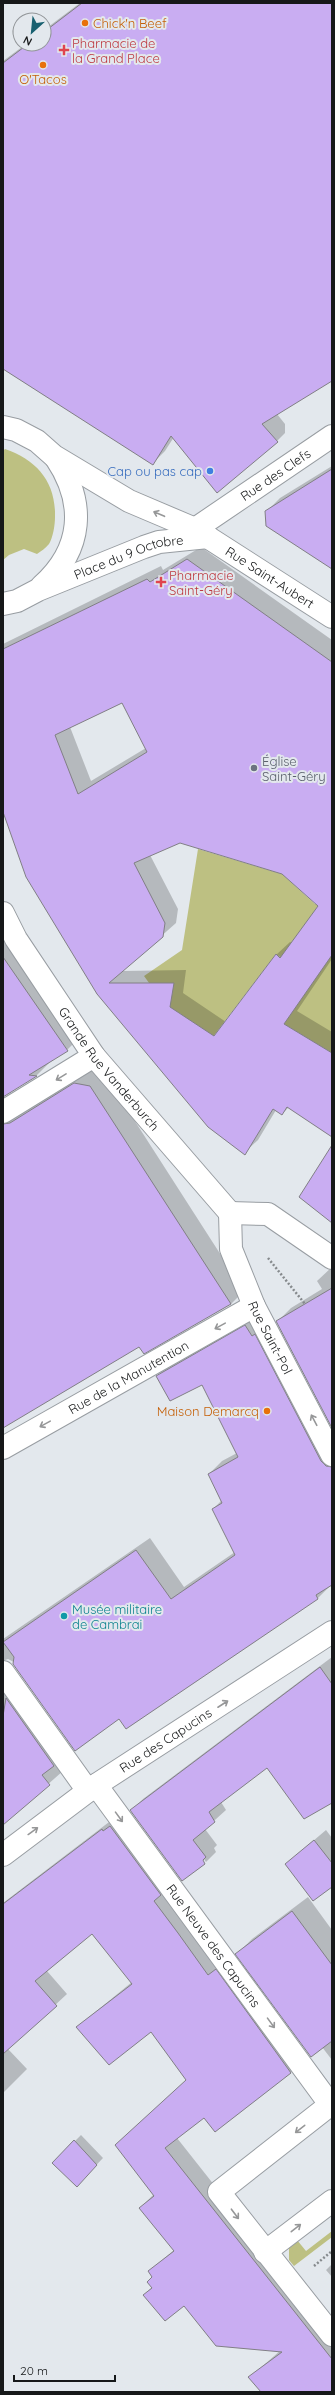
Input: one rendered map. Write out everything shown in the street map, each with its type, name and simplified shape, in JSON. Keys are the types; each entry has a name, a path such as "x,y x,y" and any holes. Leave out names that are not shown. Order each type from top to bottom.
{"street":[{"name":"Place du 9 Octobre","path":"7,424 37,441 54,456 129,502 202,533"},
{"name":"Rue des Clefs","path":"218,514 332,436"},
{"name":"Place du 9 Octobre","path":"38,590 55,574 68,555 75,532 76,512 73,492 65,473 54,456"},
{"name":"Place du 9 Octobre","path":"3,604 17,601 38,590 159,542 202,533 218,514"},
{"name":"Rue Saint-Aubert","path":"202,533 332,617"},
{"name":"Grande Rue Vanderburch","path":"3,913 16,939 94,1056 230,1214"},
{"path":"3,1112 94,1056"},
{"path":"230,1214 268,1214 332,1258"},
{"name":"Rue Saint-Pol","path":"230,1214 231,1249 254,1306 332,1455"},
{"name":"Rue de la Manutention","path":"3,1448 254,1306"},
{"name":"Rue des Capucins","path":"3,1855 92,1788 332,1632"},
{"name":"Rue Neuve des Capucins","path":"3,1672 331,2106 219,2192 332,2335"},
{"path":"265,2252 332,2201"}],"green space":[{"path":"5,449 26,459 42,474 52,493 55,517 52,538 45,548 37,554 24,549 9,555 3,560 3,451"},
{"path":"198,849 282,874 315,904 317,902 332,925 332,1053 284,1024 295,968 276,954 212,1038 178,1012 173,1016 144,976 182,950"},
{"path":"332,2231 332,2237 294,2266 289,2260 289,2248 297,2240 306,2251"}],"building":[{"path":"82,3 332,3 332,381 262,424 278,442 217,493 171,436 153,465 3,369 3,63 17,52 52,52 52,26"},
{"path":"332,469 332,569 266,526 265,511"},
{"path":"187,559 332,662 332,955 284,1024 332,1053 332,1137 287,1107 282,1115 273,1109 245,1155 208,1127 97,994 26,877 3,812 3,649 147,579 150,582","holes":["122,703 147,752 78,794 55,735","180,843 282,874 318,906 280,958 276,954 214,1036 170,1007 174,983 109,983 163,937 165,923 134,863"]},
{"path":"3,957 68,1051 29,1075 37,1076 3,1097"},
{"path":"74,1083 90,1086 231,1304 144,1354 139,1347 3,1428 3,1124 10,1123"},
{"path":"332,1145 332,1223 299,1197"},
{"path":"332,1288 332,1428 276,1321"},
{"path":"245,1325 252,1336 255,1334 321,1461 326,1466 332,1467 332,1585 316,1595 318,1599 126,1729 119,1719 75,1751 13,1664 14,1657 3,1642 136,1550 171,1599 235,1555 212,1509 222,1503 208,1474 238,1457 202,1385 170,1401 156,1376"},
{"path":"320,1667 332,1684 332,1803 304,1819 267,1768 209,1812 215,1822 193,1840 206,1857 203,1860 205,1864 182,1881 130,1810"},
{"path":"6,1698 54,1766 42,1775 50,1785 3,1825 3,1716"},
{"path":"110,1826 161,1895 154,1901 208,1975 216,1969 291,2073 215,2132 204,2118 165,2148 332,2359 332,2392 261,2392 248,2377 282,2352 216,2346 184,2306 165,2321 143,2295 152,2288 147,2282 152,2277 148,2271 174,2251 139,2208 154,2196 115,2145 186,2080 151,2032 109,2065 76,2027 132,1984 92,1934 35,1981 57,2006 3,2054 3,1904 102,1829 103,1831"},
{"path":"314,1840 332,1863 332,1887 313,1901 285,1864"},
{"path":"292,1911 332,1965 332,2041 311,2057 235,1954"},
{"path":"74,2140 97,2165 77,2187 52,2163"}],"place":[{"name":"Chick'n Beef","path":"85,23"},
{"name":"Pharmacie de la Grand Place","path":"64,50"},
{"name":"O'Tacos","path":"43,65"},
{"name":"Cap ou pas cap","path":"210,471"},
{"name":"Pharmacie Saint-Géry","path":"161,582"},
{"name":"Église Saint-Géry","path":"254,768"},
{"name":"Maison Demarcq","path":"267,1411"},
{"name":"Musée militaire de Cambrai","path":"64,1616"}]}
